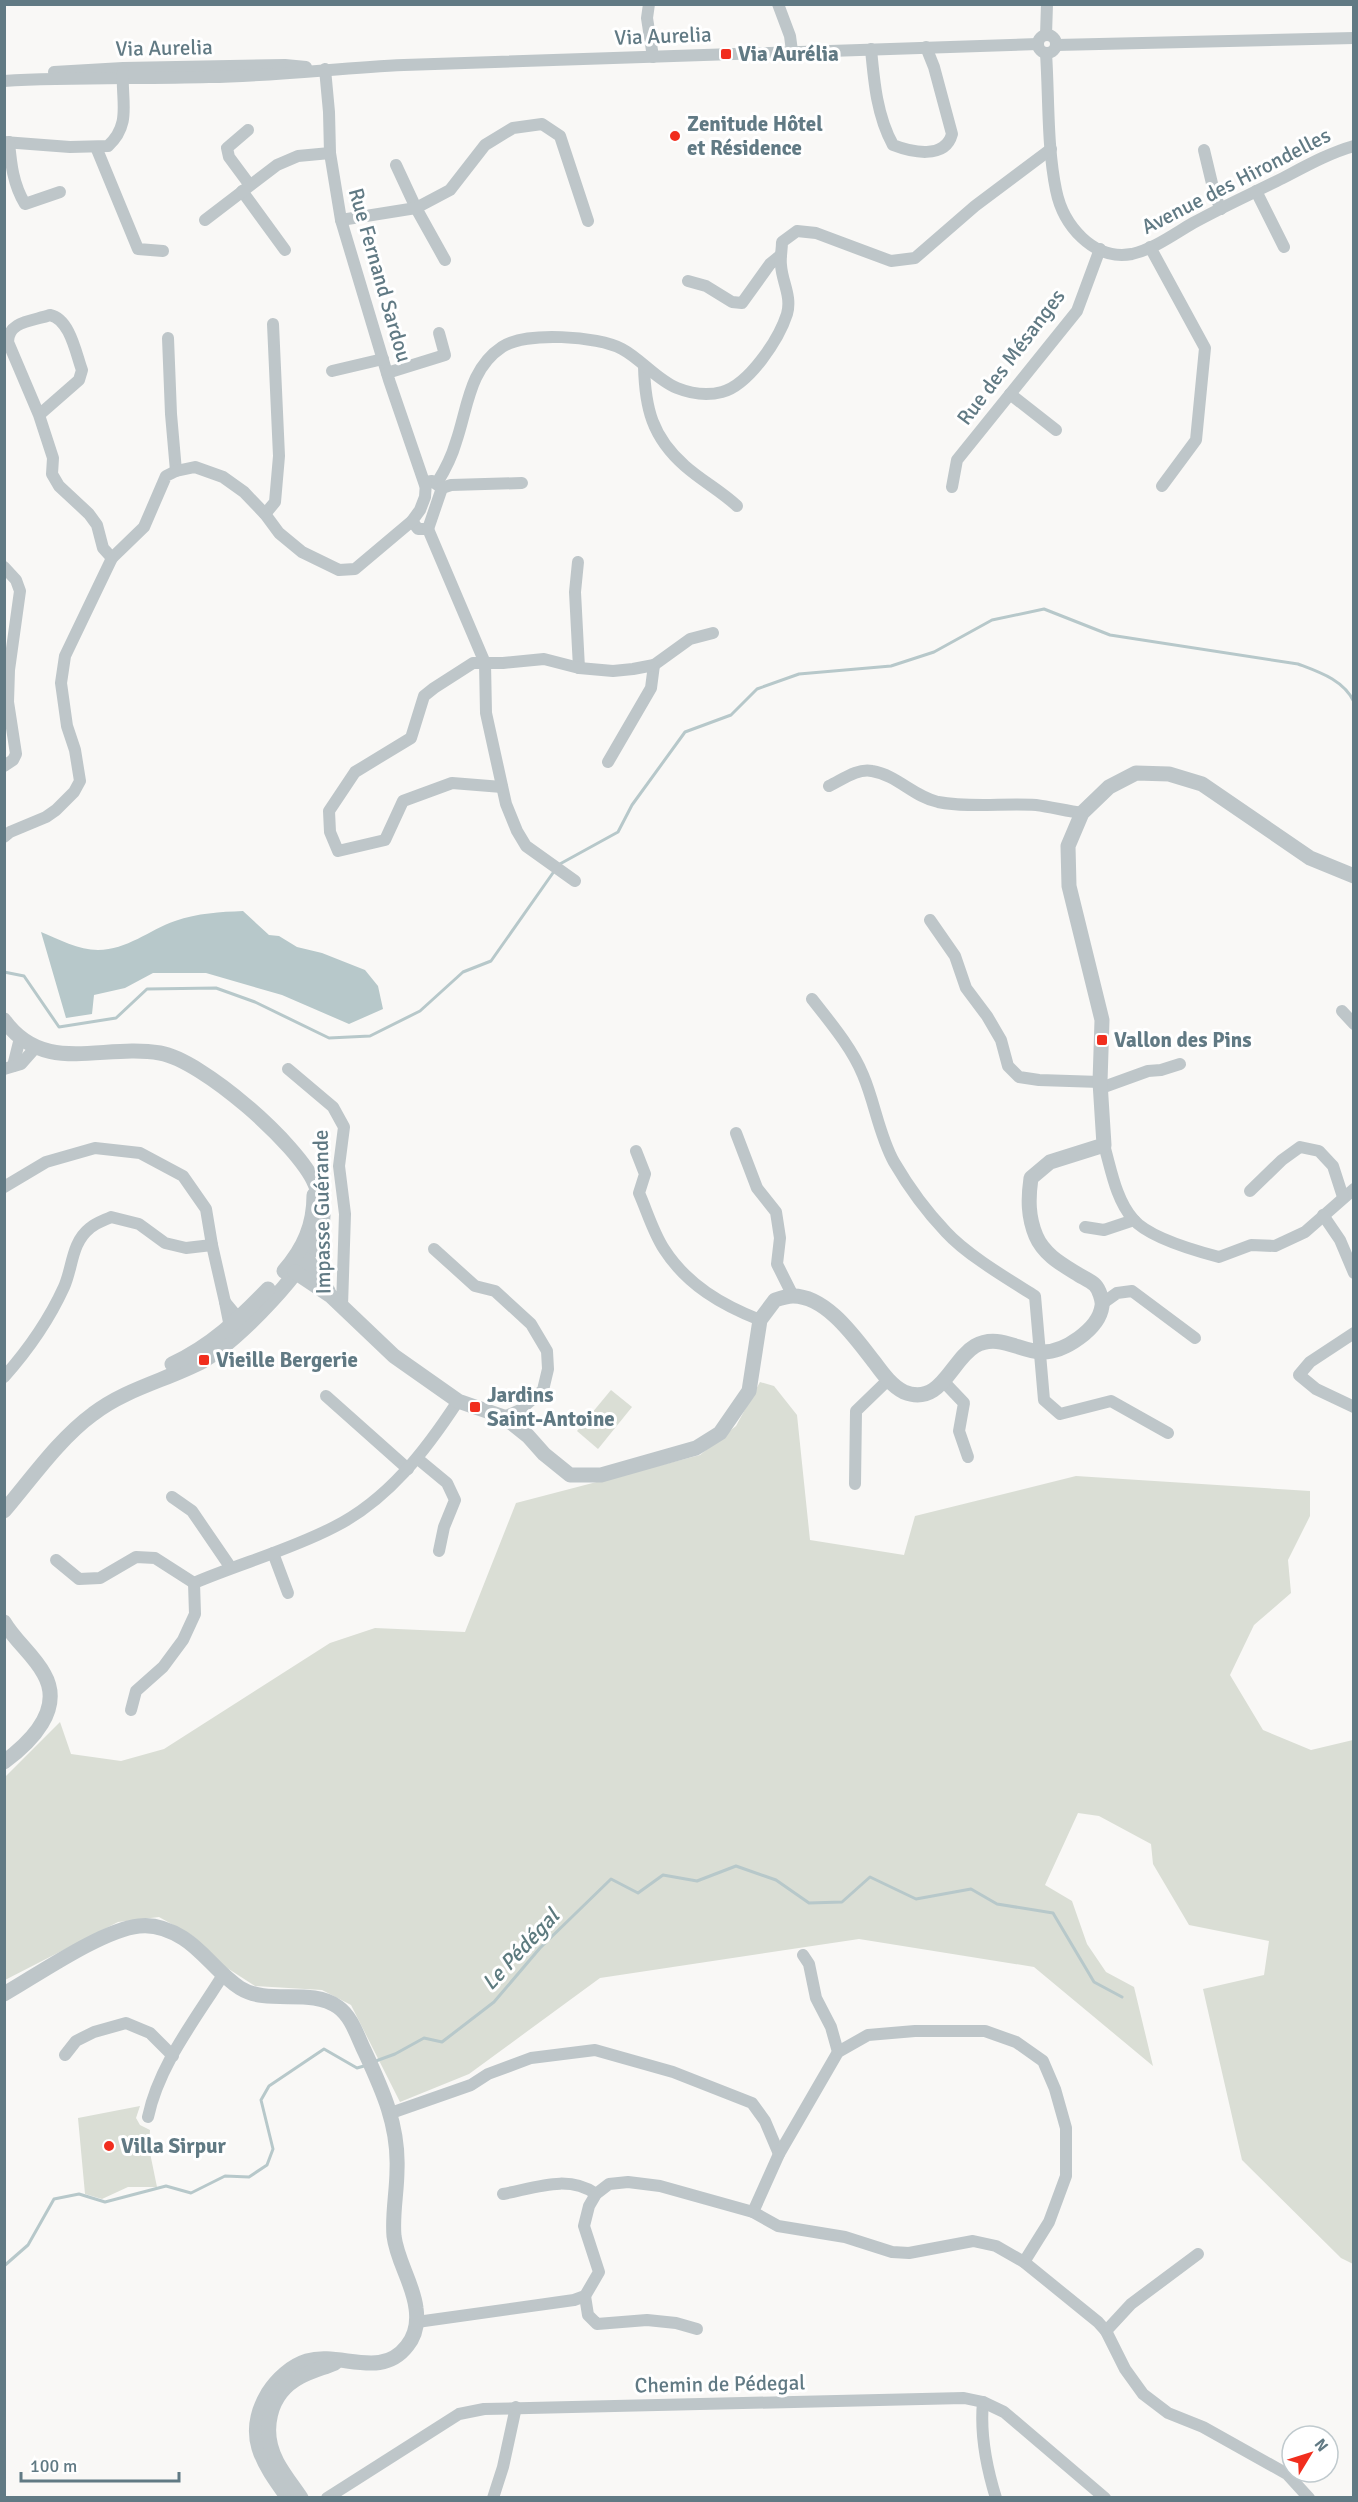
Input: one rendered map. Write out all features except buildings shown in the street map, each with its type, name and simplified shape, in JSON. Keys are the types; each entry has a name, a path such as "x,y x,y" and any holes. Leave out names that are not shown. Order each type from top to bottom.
{"street":[{"path":"649,4 647,18 653,57"},
{"path":"778,4 790,36 792,51"},
{"name":"Avenue des Hirondelles","path":"1047,4 1051,150 1056,191 1068,223 1086,242 1100,249 1116,254 1131,254 1150,247 1256,191 1353,146"},
{"name":"Via Aurelia","path":"4,76 123,73 286,75 325,69 792,51 1353,38"},
{"path":"871,49 884,128 893,146 914,153 944,147 950,142 952,134 934,67 926,47"},
{"name":"Rue Fernand Sardou","path":"325,69 330,153 341,220 387,373 435,486"},
{"path":"60,192 25,204 18,193 7,142 108,147 118,137 124,122 123,73"},
{"name":"Via Aurelia","path":"4,81 123,73"},
{"path":"341,220 416,208 450,190 484,145 513,128 542,124 560,136 588,221"},
{"path":"248,130 227,148 246,188 285,250"},
{"path":"96,147 138,249 163,250"},
{"path":"575,881 526,846 517,831 506,804 486,713 485,663 428,529 435,486 456,442 469,394 479,370 485,361 503,346 527,338 605,342 623,350 675,388 699,394 724,392 746,377 772,346 788,312 788,292 781,265 782,242 797,231 816,233 891,261 915,258 975,206 1051,150"},
{"path":"1204,150 1215,196 1221,209"},
{"path":"205,220 277,165 298,156 330,153"},
{"path":"396,165 416,208 445,260"},
{"path":"1256,191 1284,246"},
{"path":"1150,247 1205,348 1196,440 1162,486"},
{"name":"Rue des Mésanges","path":"952,487 957,460 1077,311 1100,249"},
{"path":"688,281 706,286 732,302 742,303 770,264 782,255"},
{"path":"39,415 79,380 82,370 64,324 56,316 50,315 13,327 8,333 8,342 39,415 53,458 52,474 59,486 89,514 97,525 102,548 112,558"},
{"path":"265,514 275,502 279,456 273,324"},
{"path":"387,373 445,355 439,333"},
{"path":"168,338 176,471"},
{"path":"332,371 383,359"},
{"path":"644,366 649,416 662,439 685,466 721,491 737,506"},
{"path":"1010,394 1056,430"},
{"path":"6,831 57,810 74,792 80,781 75,750 67,726 61,683 64,656 112,558 144,527 166,476 176,471 195,467 222,477 244,492 279,533 302,552 339,570 355,569 412,521 425,497 435,486 522,483"},
{"path":"412,521 418,529 428,529"},
{"path":"578,562 575,592 579,668"},
{"path":"4,567 16,580 20,591 6,701 16,754 13,760 4,766"},
{"path":"502,787 452,783 403,801 385,840 371,844 339,851 330,832 329,811 355,772 411,738 424,696 473,663 544,659 579,668 613,671 654,665 690,639 713,633"},
{"path":"608,762 651,688 654,665"},
{"path":"829,786 857,772 870,770 887,775 936,802 966,806 1036,806 1082,813"},
{"path":"1353,876 1310,858 1202,784 1169,774 1136,773 1109,787 1082,813 1068,846 1069,886 1102,1020 1101,1085 1104,1145 1121,1200 1134,1220 1160,1236 1219,1257 1251,1245 1275,1246 1305,1232 1353,1189"},
{"path":"930,920 955,956 966,988 1001,1040 1008,1066 1019,1077 1101,1085 1180,1064"},
{"path":"812,999 832,1025 863,1075 875,1116 893,1161 918,1197 947,1234 997,1272 1035,1296 1044,1400 1060,1414 1112,1401 1168,1433"},
{"path":"1342,1011 1353,1024"},
{"path":"4,1020 20,1038 36,1047 59,1054 151,1052 185,1061 226,1090 282,1139 302,1160 314,1180 311,1226 296,1262 211,1356 125,1395 92,1414 72,1432 4,1511"},
{"path":"9,1068 20,1038"},
{"path":"9,1068 21,1064 36,1047"},
{"name":"Impasse Guérande","path":"288,1069 333,1107 344,1127 339,1166 345,1214 337,1301"},
{"path":"736,1133 757,1188 776,1212 780,1238 777,1264 793,1296"},
{"path":"296,1262 394,1356 458,1401 504,1417 528,1436 544,1454 570,1476 601,1475 696,1449 720,1433 749,1391 760,1320 775,1299 793,1296 808,1299 831,1312 888,1380 901,1390 913,1395 930,1392 944,1382 964,1355 975,1346 987,1342 1014,1344 1041,1352 1075,1342 1100,1318 1103,1303 1095,1285 1054,1260 1036,1238 1027,1204 1031,1179 1050,1162 1104,1145"},
{"path":"1250,1191 1282,1160 1300,1147 1319,1151 1333,1166 1342,1197"},
{"path":"4,1188 46,1162 95,1148 140,1153 183,1176 206,1209 225,1302 239,1324"},
{"path":"636,1151 645,1174 639,1193 664,1249 695,1286 730,1308 760,1320"},
{"path":"1323,1215 1340,1240 1353,1273"},
{"path":"4,1377 43,1327 65,1285 74,1249 90,1228 111,1217 139,1224 165,1242 186,1248 212,1245"},
{"path":"1084,1227 1104,1230 1134,1220"},
{"path":"434,1249 475,1286 495,1291 531,1324 547,1351 548,1369 543,1390 520,1410 504,1417"},
{"path":"1103,1303 1118,1293 1132,1292 1195,1338"},
{"path":"4,1497 82,1411 124,1386 192,1354 239,1324"},
{"path":"1353,1334 1310,1362 1299,1375 1316,1389 1353,1407"},
{"path":"855,1484 856,1411 888,1380"},
{"path":"944,1382 964,1403 959,1431 968,1457"},
{"path":"326,1396 408,1469"},
{"path":"194,1583 336,1527 370,1504 418,1459 458,1401"},
{"path":"418,1459 447,1483 455,1500 444,1527 439,1551"},
{"path":"172,1497 192,1511 231,1568"},
{"path":"273,1553 288,1593"},
{"path":"56,1560 79,1579 100,1578 136,1557 155,1558 194,1583"},
{"path":"131,1710 136,1690 163,1666 183,1640 195,1614 194,1583"},
{"path":"4,1622 18,1643 44,1673 51,1689 50,1706 43,1724 29,1742 4,1762"},
{"path":"4,1638 33,1671 41,1694 41,1705 36,1717 23,1735 4,1751"},
{"path":"4,1992 98,1940 139,1926 160,1928 182,1938 223,1975 248,1992 267,1997 314,1998 336,2005 351,2023 382,2088 391,2113 397,2145 395,2244 416,2307 417,2322 415,2335 395,2357 369,2364 308,2361 291,2368 276,2389 261,2404 256,2421 256,2437 267,2469 288,2498"},
{"path":"803,1955 809,1964 816,1998 831,2027 838,2052"},
{"path":"148,2117 153,2092 223,1975"},
{"path":"65,2055 76,2041 94,2032 126,2023 150,2033 173,2056"},
{"path":"753,2212 778,2154 838,2052 868,2035 915,2031 985,2031 1016,2042 1043,2061 1055,2089 1066,2128 1066,2176 1049,2222 1024,2262"},
{"path":"391,2113 471,2085 488,2074 531,2058 595,2050 673,2072 752,2103 765,2121 778,2154"},
{"path":"503,2194 566,2182 578,2183 596,2194"},
{"path":"697,2329 676,2323 647,2320 597,2324 588,2315 585,2296 599,2272 585,2226 589,2206 596,2194 609,2184 628,2182 660,2186 753,2212 778,2226 845,2236 892,2252 909,2253 972,2241 996,2246 1024,2262 1106,2331 1125,2369 1143,2394 1168,2413 1203,2427 1287,2474 1309,2498"},
{"path":"1106,2331 1131,2304 1198,2254"},
{"path":"417,2322 574,2300 585,2296"},
{"path":"276,2389 267,2434 277,2462 301,2498"},
{"name":"Chemin de Pédegal","path":"327,2498 459,2414 516,2407 964,2398 983,2402 1004,2412 1105,2498"},
{"path":"983,2402 982,2414 990,2478 996,2498"},
{"path":"493,2498 503,2466 516,2407"}],"shaded area":[{"path":"243,911 269,935 279,936 297,947 322,953 365,970 378,986 383,1009 349,1024 282,995 206,973 153,973 125,988 94,995 92,1014 66,1018 41,932 83,948 109,949 119,947 184,918 209,913"},
{"path":"760,1382 774,1386 797,1415 810,1540 904,1555 915,1516 1076,1476 1310,1491 1310,1516 1288,1560 1291,1593 1254,1625 1230,1675 1263,1730 1311,1750 1353,1740 1353,2264 1341,2258 1242,2160 1203,1989 1264,1975 1269,1941 1189,1925 1153,1864 1151,1844 1099,1816 1078,1813 1045,1885 1072,1901 1087,1944 1106,1972 1134,1987 1153,2066 1034,1967 859,1939 600,1978 469,2074 400,2102 351,2005 322,1990 255,1986 224,1966 193,1936 159,1917 118,1922 5,1980 5,1777 60,1722 71,1754 121,1761 164,1749 330,1643 375,1628 465,1632 516,1503 700,1455 736,1426"},
{"path":"611,1390 632,1407 598,1449 577,1431"},
{"path":"140,2106 136,2118 140,2125 150,2130 149,2148 157,2187 128,2187 102,2199 85,2194 78,2118"}],"waterway":[{"path":"558,865 618,832 632,805 685,732 731,715 757,689 799,674 891,666 934,652 992,620 1044,609 1110,635 1298,664 1337,682 1350,694 1354,702"},
{"path":"4,972 24,976 59,1027 116,1018 147,989 216,988 255,1002 329,1038 370,1036 420,1011 463,972 491,961 555,870"},
{"name":"Le Pédégal","path":"373,2062 395,2054 424,2038 442,2042 494,2002 540,1948 611,1879 638,1893 663,1875 697,1881 736,1866 776,1880 809,1903 842,1902 870,1877 916,1899 971,1889 997,1904 1053,1913 1094,1982 1122,1997"},
{"name":"Le Pédégal","path":"4,2266 28,2245 54,2199 79,2194 105,2202 166,2186 191,2193 225,2176 249,2177 267,2165 273,2149 261,2100 269,2086 324,2049 357,2068 364,2066"}],"place":[{"name":"Via Aurélia","path":"726,54"},
{"name":"Zenitude Hôtel et Résidence","path":"675,136"},
{"name":"Vallon des Pins","path":"1102,1040"},
{"name":"Vieille Bergerie","path":"204,1360"},
{"name":"Jardins Saint-Antoine","path":"475,1407"},
{"name":"Villa Sirpur","path":"109,2146"}]}
